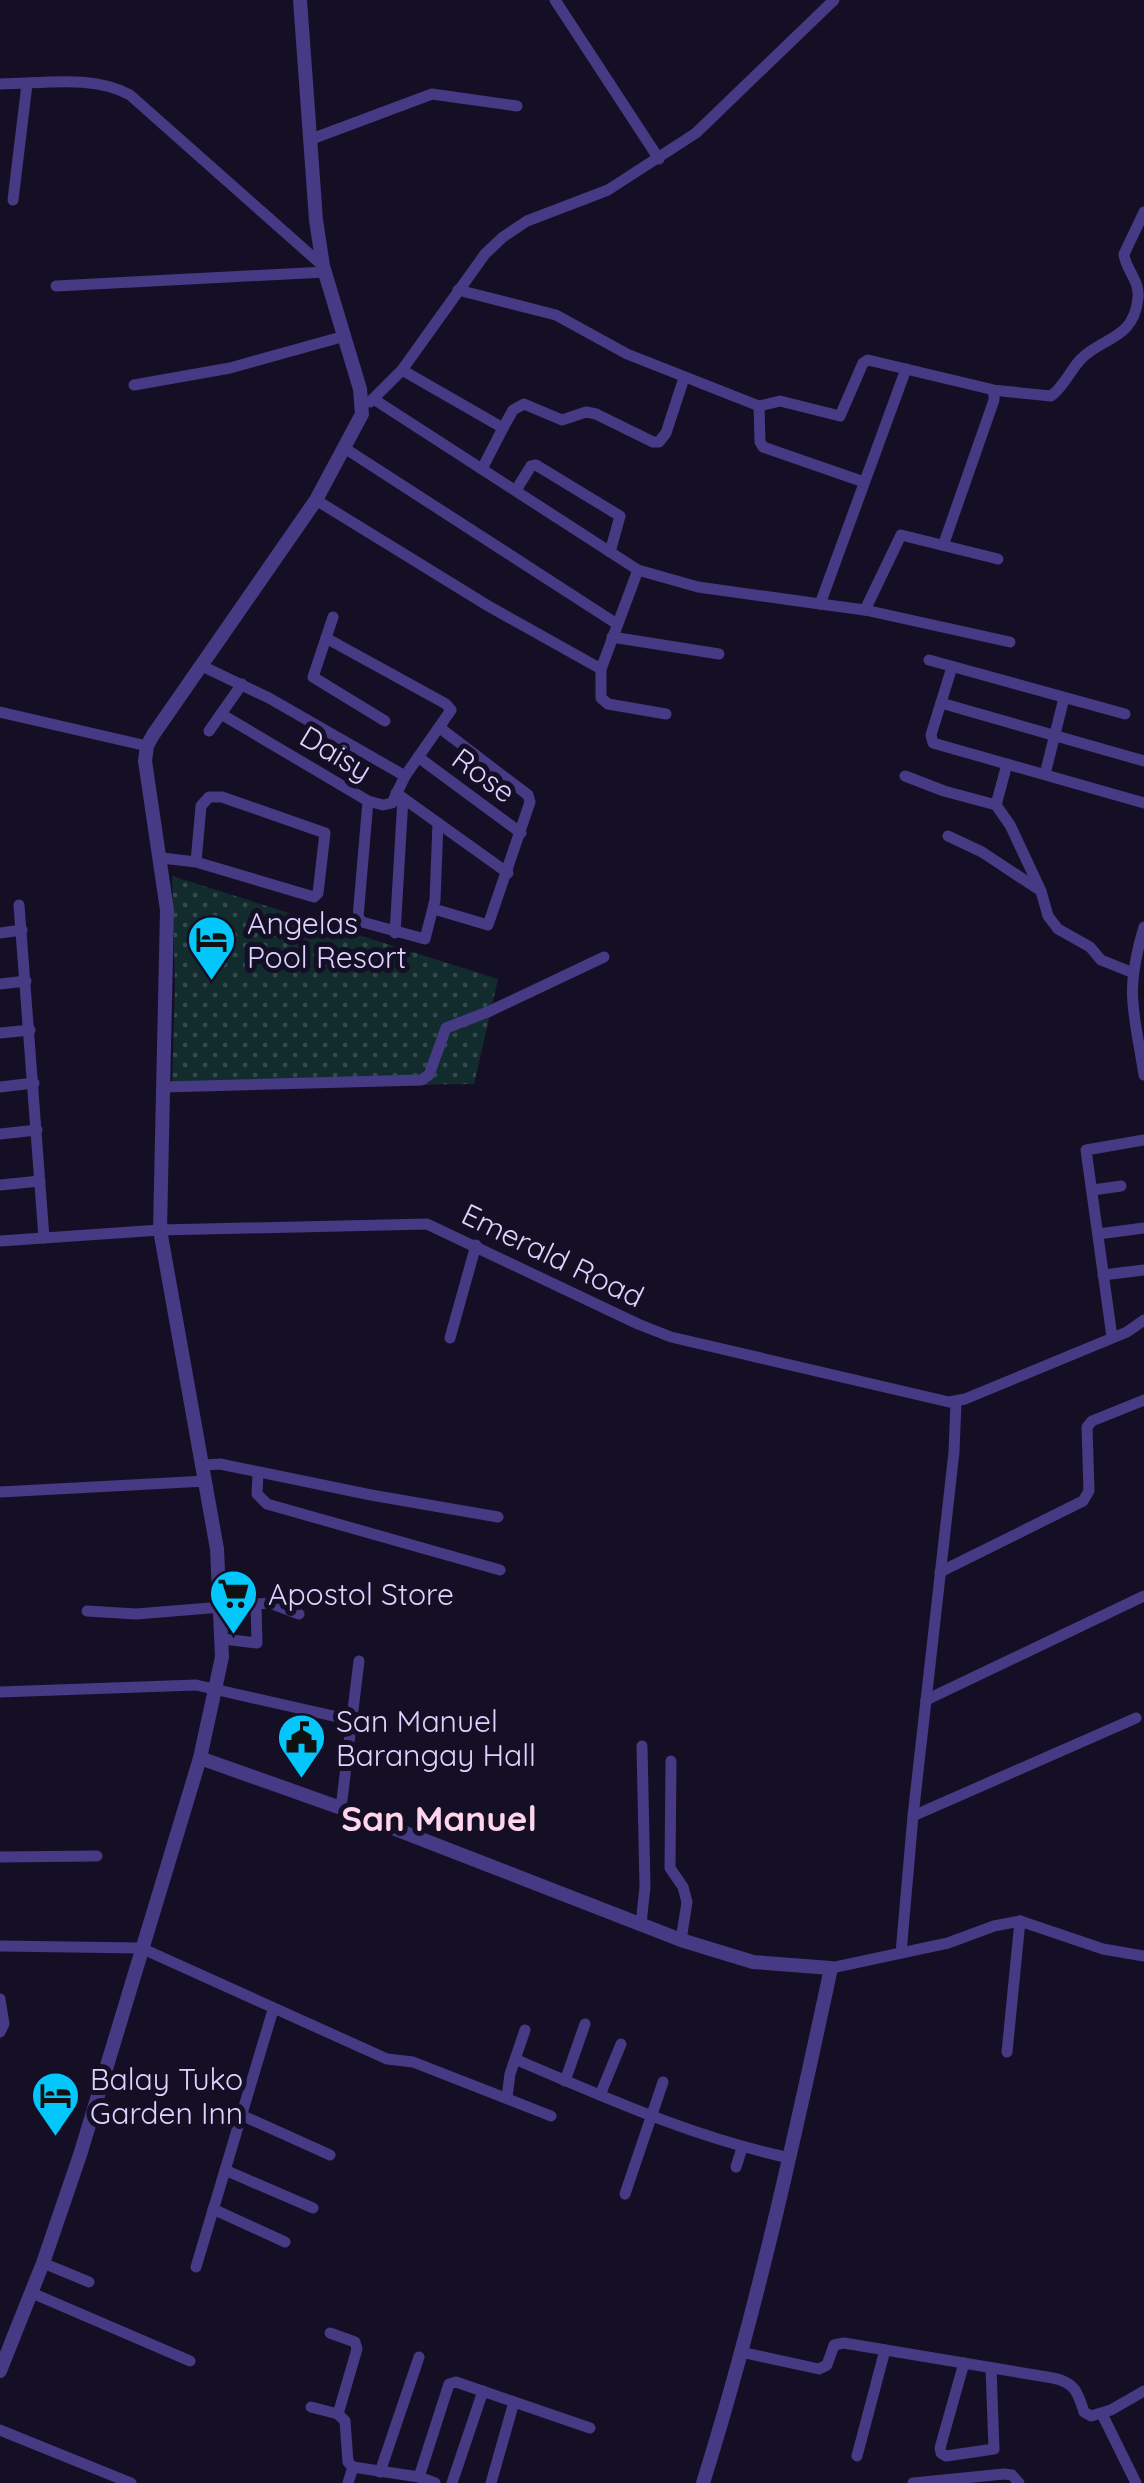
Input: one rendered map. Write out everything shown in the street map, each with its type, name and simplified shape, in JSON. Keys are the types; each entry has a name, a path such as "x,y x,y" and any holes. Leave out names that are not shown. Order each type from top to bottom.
{"street":[{"path":"300,0 309,140 324,269 369,403 516,490 638,570 698,586 865,610 1010,642"},
{"path":"556,0 659,159"},
{"path":"0,2371 80,2154 200,1758 223,1639 205,1473 160,1230 167,927 162,858 148,785 147,746 316,500 369,403 402,370 486,254 527,221 608,190 696,134 834,0"},
{"path":"0,84 96,83 130,94 324,269"},
{"path":"14,200 27,84"},
{"path":"309,140 432,94 517,106"},
{"path":"458,290 556,315 627,354 759,406 780,402 840,416 865,360 992,390 1052,396 1078,361 1123,331 1138,300 1138,285 1124,254 1144,212"},
{"path":"56,286 324,269"},
{"path":"134,385 230,368 345,336"},
{"path":"820,604 906,369"},
{"path":"402,370 503,428"},
{"path":"482,469 512,410 524,404 562,420 592,413 659,442 684,378"},
{"path":"944,544 994,400 992,390"},
{"path":"759,406 763,447 864,482"},
{"path":"346,449 615,631 719,654"},
{"path":"516,490 531,466 536,465 620,516 610,552"},
{"path":"316,500 490,608 600,669"},
{"path":"865,610 901,535 998,559"},
{"path":"638,570 600,669 600,692 603,702 666,714"},
{"path":"333,617 312,677 385,722"},
{"path":"326,638 451,710 405,776 400,795 395,934 424,940 434,910 438,824"},
{"path":"929,660 1125,714"},
{"path":"202,666 242,684 405,776"},
{"path":"952,666 931,740 1144,803"},
{"path":"209,731 242,684"},
{"path":"1045,774 1064,698"},
{"path":"942,704 1144,761"},
{"path":"0,712 147,746"},
{"name":"Daisy","path":"221,714 368,801 358,917 395,934"},
{"path":"434,910 488,926 530,802 528,795 440,728"},
{"name":"Rose","path":"418,757 520,833"},
{"path":"996,804 1007,764"},
{"path":"905,776 996,804 1010,824 1048,916 1062,934 1090,947 1101,960 1131,972"},
{"path":"368,801 390,805 400,795"},
{"path":"400,795 508,872"},
{"path":"162,858 196,862 314,897 318,893 325,834 222,797 209,797 200,806 196,862"},
{"path":"948,836 982,852 1041,892"},
{"path":"19,905 44,1238"},
{"path":"1144,927 1130,988 1144,1075"},
{"path":"0,932 22,930"},
{"path":"164,1087 420,1080 429,1075 446,1028 604,957"},
{"path":"0,984 26,981"},
{"path":"1130,988 1144,992"},
{"path":"0,1033 30,1030"},
{"path":"0,1087 34,1084"},
{"path":"0,1134 37,1130"},
{"path":"1112,1338 1087,1148 1144,1140"},
{"path":"0,1185 40,1181"},
{"path":"1093,1190 1121,1186"},
{"name":"Emerald Road","path":"0,1241 160,1230 420,1223 435,1226 671,1337 942,1402 956,1402"},
{"path":"1098,1234 1144,1228"},
{"path":"450,1338 476,1246"},
{"path":"1104,1276 1144,1270"},
{"path":"901,1952 956,1402 1127,1332 1144,1320"},
{"path":"1127,1332 1144,1333"},
{"path":"940,1572 1083,1502 1089,1490 1087,1428 1092,1421 1144,1400"},
{"path":"0,1492 205,1473 220,1464 498,1517"},
{"path":"258,1472 257,1494 267,1504 500,1570"},
{"path":"926,1700 1144,1596"},
{"path":"223,1639 257,1643 256,1604"},
{"path":"87,1611 136,1614 256,1604 276,1605 299,1614"},
{"path":"341,1808 359,1661"},
{"path":"0,1692 186,1685 216,1688 351,1720"},
{"path":"913,1816 1136,1718"},
{"path":"642,1746 642,1924"},
{"path":"200,1758 341,1808 681,1940 753,1962 831,1968 948,1944 1020,1921 1103,1949 1144,1956"},
{"path":"672,1761 670,1868 683,1887 687,1902 681,1940"},
{"path":"0,1857 97,1856"},
{"path":"1007,2052 1020,1921"},
{"path":"0,1946 140,1948 386,2059 413,2062 551,2116"},
{"path":"704,2483 790,2158 831,1968"},
{"path":"0,1999 4,2024 0,2032"},
{"path":"196,2267 272,2010"},
{"path":"565,2080 585,2024"},
{"path":"507,2098 510,2074 525,2030"},
{"path":"600,2095 621,2044"},
{"path":"516,2060 652,2117 742,2148 790,2158"},
{"path":"624,2194 664,2082"},
{"path":"241,2115 330,2155"},
{"path":"736,2168 742,2148"},
{"path":"224,2170 313,2208"},
{"path":"213,2209 285,2242"},
{"path":"43,2263 89,2282"},
{"path":"32,2292 190,2362"},
{"path":"330,2333 355,2342 357,2349 338,2414"},
{"path":"741,2352 815,2369 827,2365 836,2344 1063,2380 1076,2388 1087,2414 1102,2414 1144,2392"},
{"path":"857,2456 885,2350"},
{"path":"380,2472 419,2356"},
{"path":"964,2363 940,2448 943,2455 994,2449 990,2368"},
{"path":"420,2477 449,2384 456,2382 590,2428"},
{"path":"452,2483 482,2391"},
{"path":"491,2483 514,2402"},
{"path":"310,2406 338,2414 345,2421 348,2462 353,2466 435,2483"},
{"path":"1102,2414 1136,2483"},
{"path":"0,2430 131,2483"},
{"path":"348,2483 353,2466"},
{"path":"913,2483 989,2479 1008,2474 1020,2483"}],"green space":[{"path":"172,876 498,979 474,1084 172,1087"}],"place":[{"name":"Angelas Pool Resort","path":"212,982"},
{"name":"Apostol Store","path":"233,1636"},
{"name":"San Manuel Barangay Hall","path":"301,1780"},
{"name":"Balay Tuko Garden Inn","path":"55,2138"}],"district":[{"name":"San Manuel","path":"439,1818"}]}
